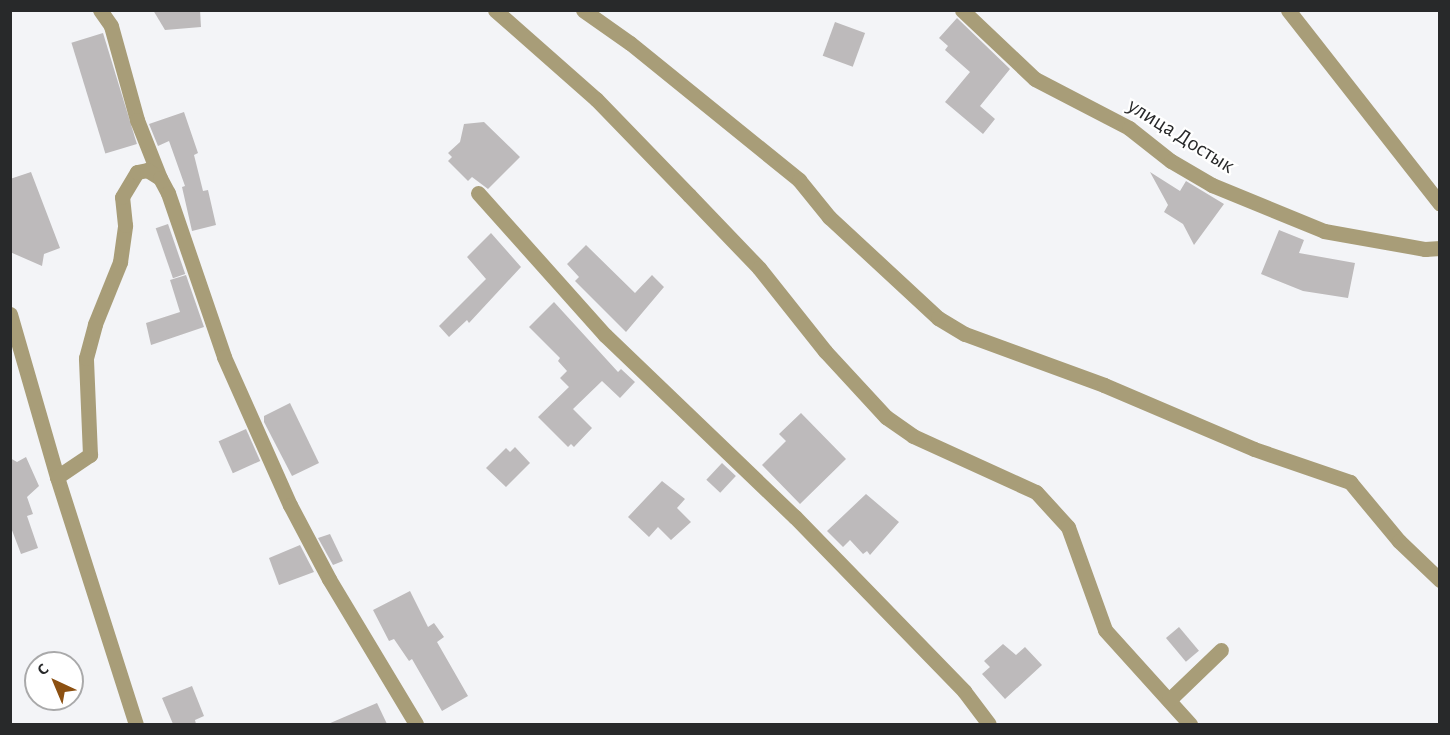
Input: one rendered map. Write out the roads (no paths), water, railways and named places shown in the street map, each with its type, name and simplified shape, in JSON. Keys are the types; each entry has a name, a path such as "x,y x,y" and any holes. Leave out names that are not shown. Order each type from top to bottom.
{"street":[{"path":"100,10 111,26 144,137 224,357 290,505 329,579 416,724"},
{"path":"495,10 596,99 689,195 759,268 825,351 886,417 913,436 1036,492 1068,527 1105,630 1190,724"},
{"path":"583,10 630,43 799,180 829,217 938,318 965,334 1104,385 1254,449 1350,482 1400,541 1440,580"},
{"name":"улица Достык","path":"962,10 1035,79 1129,128 1171,161 1212,185 1324,231 1425,249 1440,248"},
{"path":"1288,10 1440,204"},
{"path":"57,477 90,455 86,358 95,324 120,262 125,225 122,197 132,179 144,137"},
{"path":"132,179 147,170 160,178"},
{"path":"478,193 605,334 835,557 964,691 989,724"},
{"path":"10,314 57,477 136,724"},
{"path":"1169,700 1221,650"}]}
